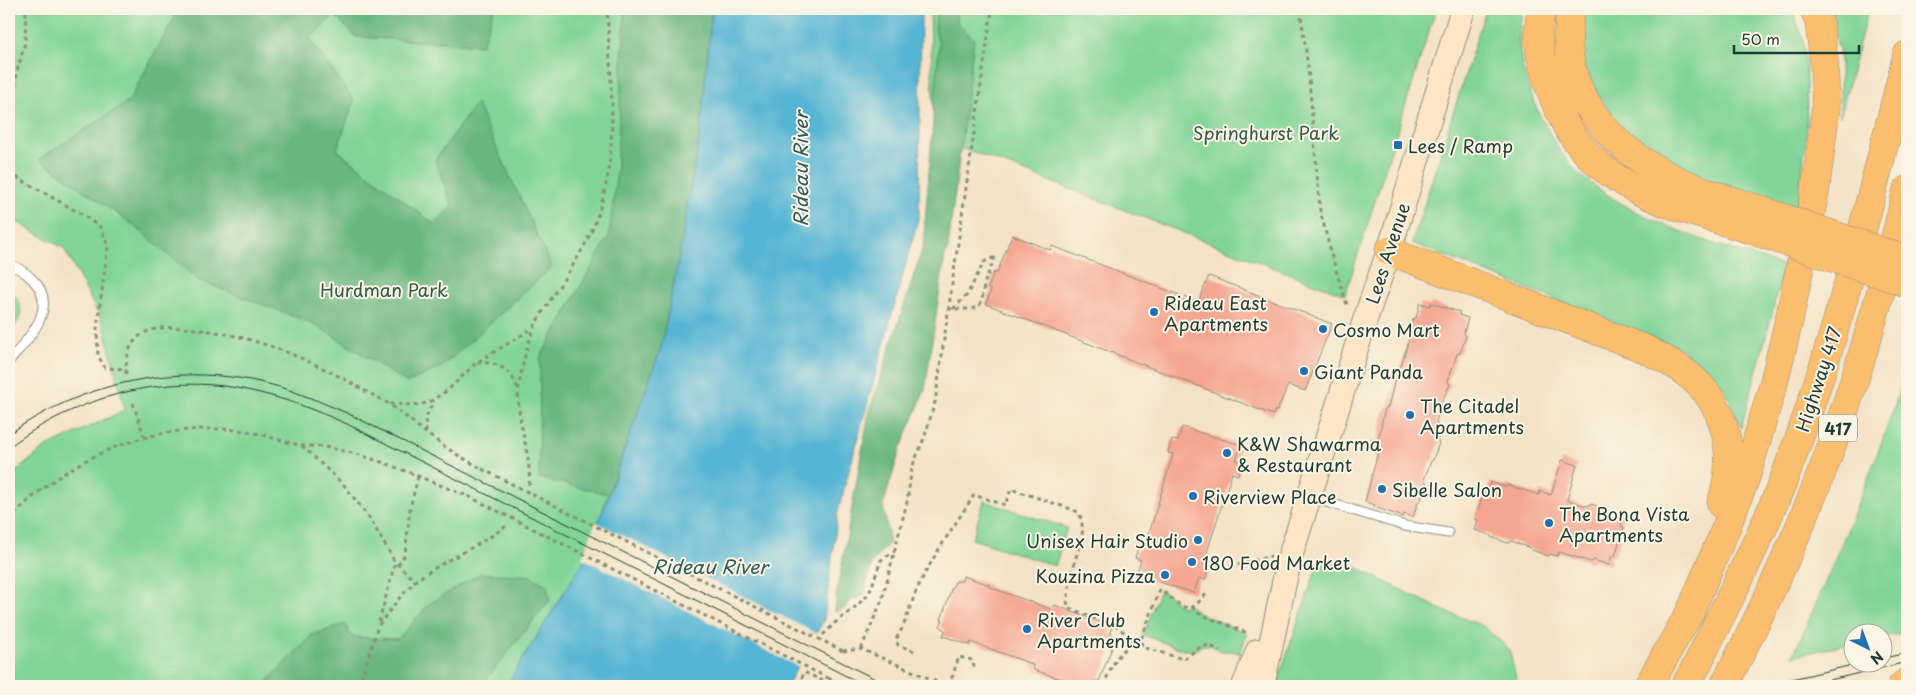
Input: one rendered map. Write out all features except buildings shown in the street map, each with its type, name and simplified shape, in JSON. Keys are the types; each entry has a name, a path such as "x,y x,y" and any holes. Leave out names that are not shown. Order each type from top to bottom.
{"highway":[{"path":"1540,9 1538,42 1550,88 1570,132 1597,164 1620,181 1646,195 1679,208 1745,216 1907,260"},
{"path":"1571,9 1567,29 1570,65 1583,100 1605,130 1647,164 1701,190 1745,216 1907,283"},
{"path":"1648,686 1690,612 1728,523 1746,477 1777,372 1815,192 1826,108 1824,61 1819,22 1814,9"},
{"name":"Highway 417","path":"1691,676 1767,519 1816,390 1858,246 1907,55"},
{"name":"417","path":"1724,686 1784,564 1841,420 1865,344 1907,190"},
{"path":"1388,251 1645,349 1684,372 1705,390 1713,402 1723,425 1729,451 1730,464 1726,489 1648,686"},
{"path":"1902,686 1907,682"}],"main road":[{"name":"Lees Avenue","path":"1262,686 1289,560 1310,496 1359,314 1388,251 1463,9"},
{"name":"Lees Avenue","path":"1244,686 1283,584"}],"lane":[{"path":"9,265 16,267 36,283 42,296 43,308 40,321 9,362"},
{"path":"1310,496 1406,526 1448,533"}],"path":[{"path":"9,150 17,71 25,44 26,9"},
{"path":"372,9 374,18"},
{"path":"529,485 530,470 518,406 524,366 534,327 588,240 601,205 611,147 607,9"},
{"path":"861,649 882,600 907,502 912,467 935,402 951,309 992,9"},
{"path":"1300,9 1308,67 1320,210 1332,257 1348,304 1359,314"},
{"path":"9,173 85,216 101,228 108,246 97,326 98,355 105,368 126,369"},
{"path":"995,257 984,284 980,306 968,309 951,309 967,295 984,262 995,257"},
{"path":"126,374 126,360 132,344 137,338 156,328 173,327 212,331 266,344 317,365 389,404 437,441 482,469 843,651 861,649 948,686 959,657 972,660 974,666"},
{"path":"389,404 420,405 435,400 476,363 534,327"},
{"path":"476,363 490,362 503,368 514,379 519,393"},
{"path":"426,432 426,419 435,400"},
{"path":"133,403 144,436"},
{"path":"9,520 54,479 94,456 144,436 180,430 237,430 302,446 323,446 370,458 468,496 843,686"},
{"path":"302,446 344,485 370,520 396,564 415,581"},
{"path":"359,686 396,564 405,556 410,508 418,477"},
{"path":"914,651 898,645 896,639 903,629 918,587 932,561 974,495 1005,505 1011,489 1074,510 1080,514 1083,530 1070,581 1067,602 1069,608 1116,626 1124,632 1130,644"},
{"path":"378,626 415,581 448,560 490,538 506,526"},
{"path":"823,635 859,604 871,588 881,560 895,551"},
{"path":"1230,567 1273,555"},
{"path":"1140,642 1160,590 1181,606 1188,608 1196,606 1206,594"},
{"path":"1192,607 1198,613 1247,633"},
{"path":"1104,686 1121,652 1130,644 1140,642"},
{"path":"1140,642 1146,648 1183,659 1203,645 1211,645 1220,650"},
{"path":"799,686 804,672 833,686"}],"green space":[{"name":"Hurdman Park","path":"9,9 712,9 661,348 586,557 506,686 9,686 9,477 46,447 125,410 103,323 64,248 9,218"},
{"path":"179,9 494,9 482,45 356,37 334,15 310,39 354,101 337,150 434,224 452,206 435,160 476,103 552,267 443,366 407,383 316,325 198,280 132,224 39,159 129,101"},
{"path":"625,9 712,9 701,127 679,257 661,348 608,494 539,478 540,358 609,236 616,178"},
{"name":"Springhurst Park","path":"930,9 1436,9 1345,295 992,159 934,139"},
{"path":"937,9 955,9 958,23 974,39 948,248 945,255 925,390 900,450 883,506 890,542 872,563 864,595 851,600 845,608 835,612 836,597 869,412 923,247 939,45 935,29"},
{"path":"1486,9 1522,9 1519,35 1520,50 1531,94 1557,146 1583,177 1605,193 1653,220 1704,240 1783,266 1741,428 1724,388 1710,371 1681,349 1412,243"},
{"path":"1583,9 1792,9 1803,39 1806,70 1807,130 1797,212 1712,182 1664,157 1631,136 1601,100 1582,64 1577,26"},
{"path":"1828,9 1868,9 1840,117 1840,53"},
{"path":"9,291 18,301 21,312 9,333"},
{"path":"1907,368 1907,632 1894,635 1894,622 1844,622 1844,645 1793,656 1868,478"},
{"path":"984,501 1067,528 1055,566 972,539"},
{"path":"1339,559 1442,610 1483,626 1509,649 1518,686 1276,686 1319,561"},
{"path":"481,573 530,576 547,585 550,600 481,686 263,686 312,635 345,624 352,637 398,639 429,604"},
{"path":"1160,590 1181,606 1192,607 1198,613 1247,633 1240,653 1220,651 1211,645 1203,645 1196,650 1184,650 1143,635"}],"water":[{"name":"Rideau River","path":"712,9 921,9 919,216 838,511 824,620 787,686 506,686 586,557 661,348 679,257 701,127"}],"pier":[{"path":"596,522 819,635 801,668 582,558"}],"tram line":[{"path":"9,434 40,415 73,399 107,387 142,379 178,375 214,376 250,380 286,389 349,414 889,686"},
{"path":"9,447 35,429 62,414 122,393 184,384 216,385 272,396 309,408 345,423 866,686"},
{"path":"1894,656 1907,653"},
{"path":"1804,686 1907,662"},
{"path":"1761,686 1844,667"}],"place":[{"name":"Lees / Ramp","path":"1398,145"},
{"name":"Rideau East Apartments","path":"1154,312"},
{"name":"Cosmo Mart","path":"1323,329"},
{"name":"Giant Panda","path":"1304,371"},
{"name":"The Citadel Apartments","path":"1410,415"},
{"name":"K&W Shawarma & Restaurant","path":"1227,453"},
{"name":"Sibelle Salon","path":"1382,489"},
{"name":"Riverview Place","path":"1193,496"},
{"name":"The Bona Vista Apartments","path":"1549,523"},
{"name":"Unisex Hair Studio","path":"1198,540"},
{"name":"180 Food Market","path":"1192,562"},
{"name":"Kouzina Pizza","path":"1165,575"},
{"name":"River Club Apartments","path":"1027,629"}]}
